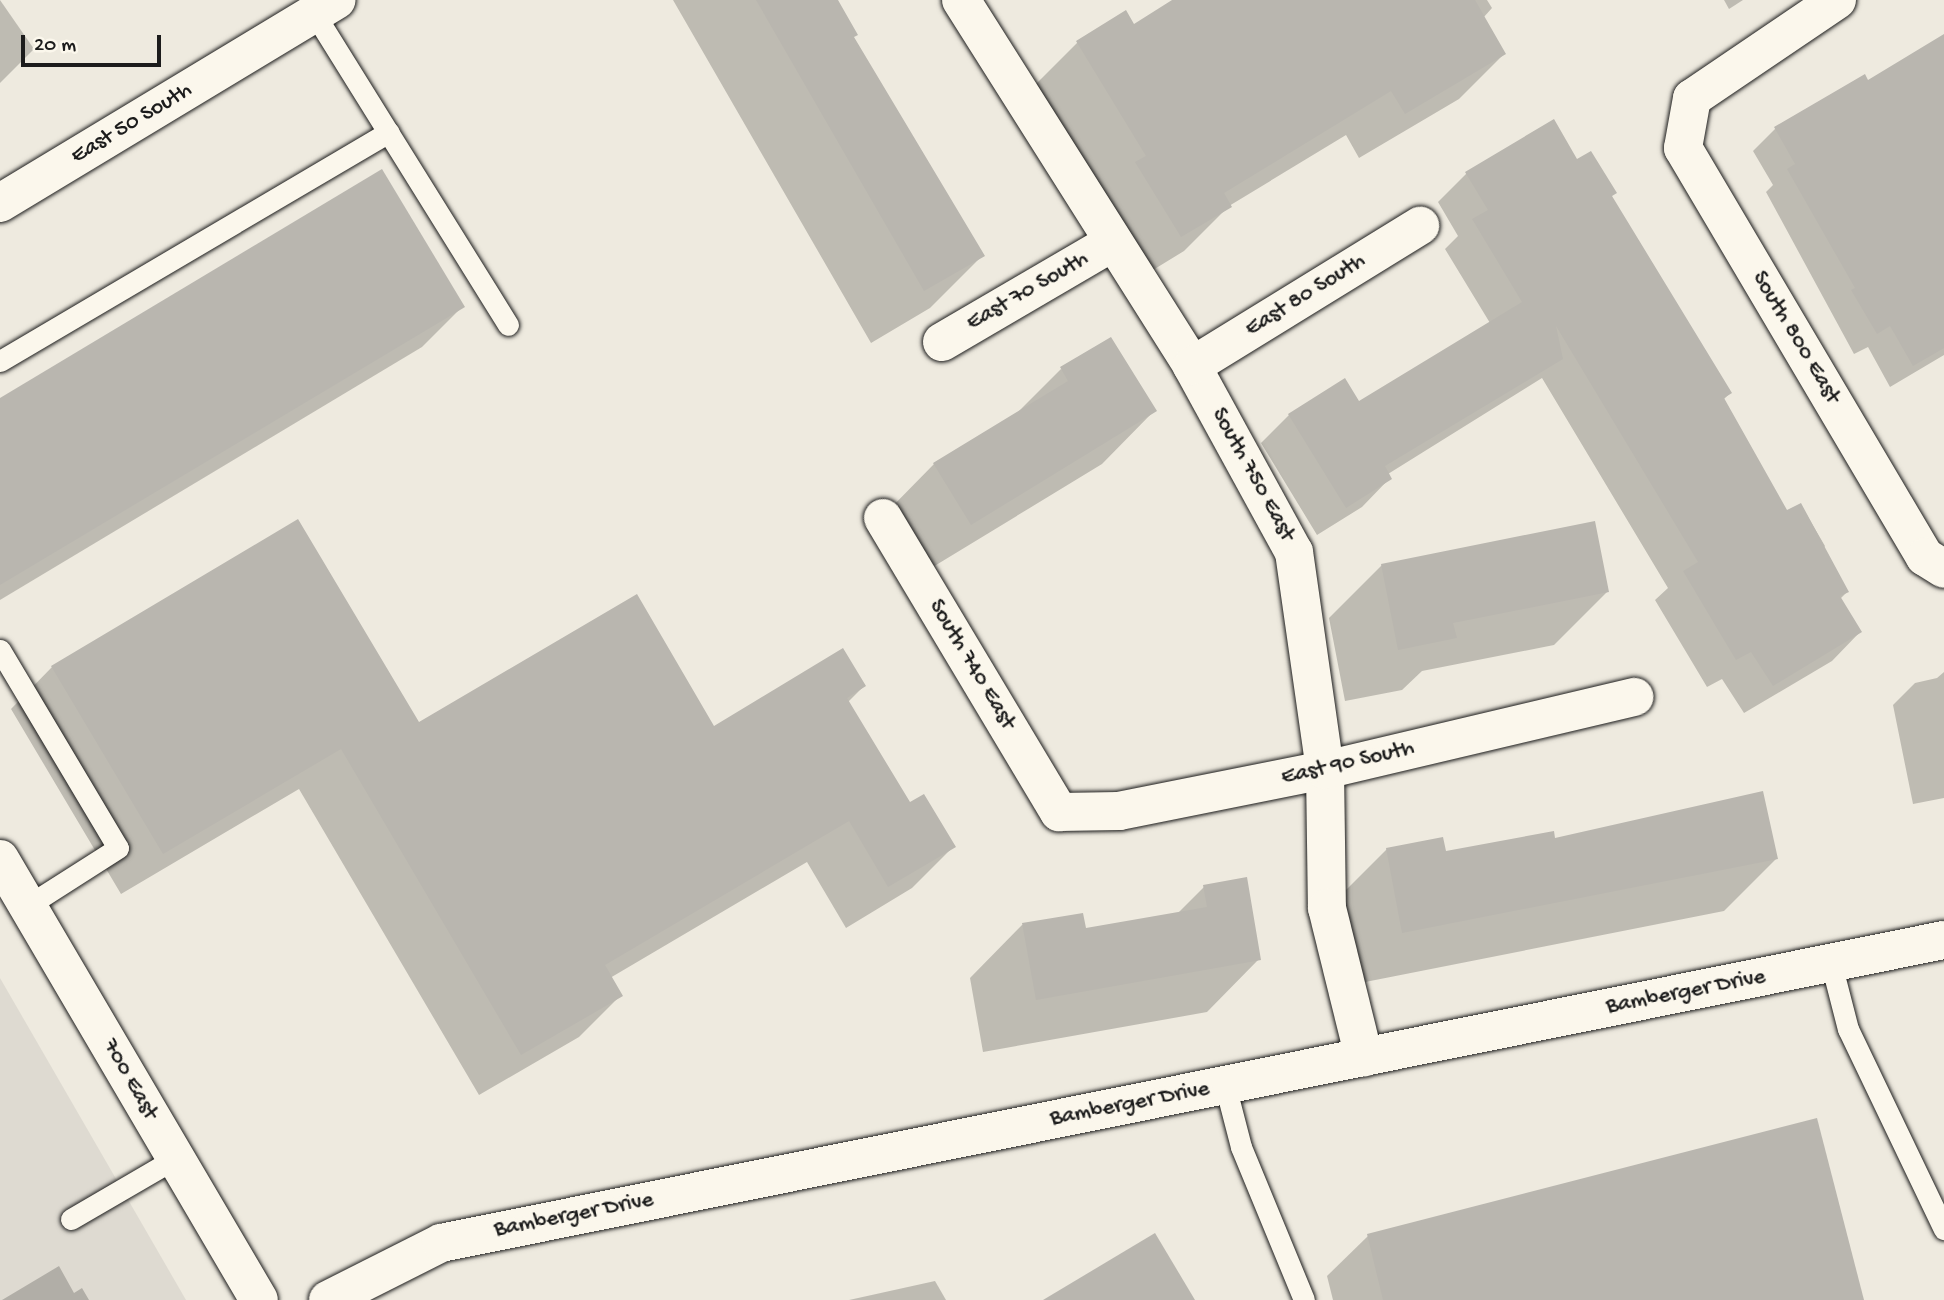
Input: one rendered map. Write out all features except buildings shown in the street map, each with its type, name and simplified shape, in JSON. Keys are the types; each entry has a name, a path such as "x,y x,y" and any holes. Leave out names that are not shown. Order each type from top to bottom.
{"street":[{"name":"South 750 East","path":"961,0 1192,366 1294,552 1325,770 1327,908 1364,1058"},
{"name":"South 800 East","path":"1837,0 1692,98 1683,148 1925,557 1942,568"},
{"name":"East 50 South","path":"0,204 326,7"},
{"name":"East 80 South","path":"1192,366 1420,226"},
{"name":"East 70 South","path":"942,342 1113,242"},
{"name":"South 740 East","path":"883,518 1059,811"},
{"name":"East 90 South","path":"1059,811 1119,811 1325,770 1634,697"},
{"name":"700 East","path":"0,859 259,1300"},
{"name":"Bamberger Drive","path":"328,1300 441,1243 1944,940"}],"lane":[{"path":"326,7 388,132 508,325"},
{"path":"0,360 388,132"},
{"path":"0,650 118,848 27,906"},
{"path":"1831,963 1848,1029 1944,1229"},
{"path":"1225,1086 1241,1147 1304,1300"},
{"path":"71,1219 174,1158"}],"shaded area":[{"path":"0,978 186,1300 0,1300"}]}
